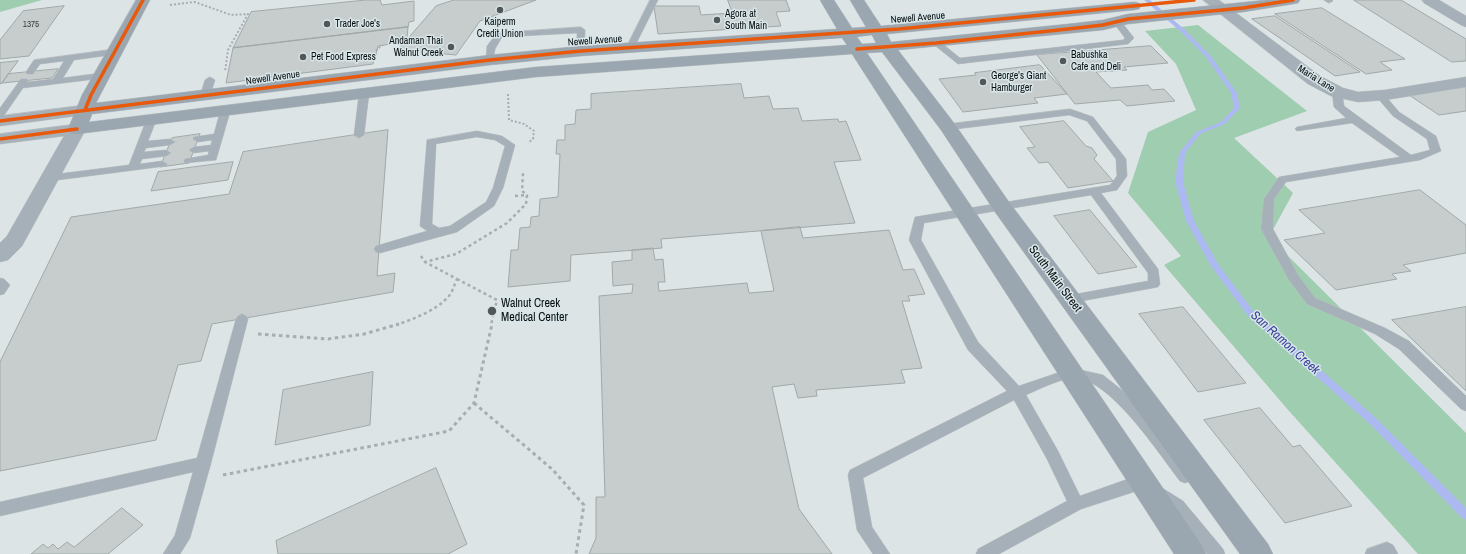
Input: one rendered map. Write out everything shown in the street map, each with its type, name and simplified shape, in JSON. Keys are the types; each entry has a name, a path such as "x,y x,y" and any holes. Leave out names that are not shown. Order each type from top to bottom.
{"street":[{"path":"0,255 15,240 50,178 77,129 101,76 143,0"},
{"path":"827,0 857,50 1072,373 1190,554"},
{"name":"South Main Street","path":"857,0 887,47 948,127 1002,207 1258,554"},
{"name":"Newell Avenue","path":"0,139 536,72 857,50 936,43 1068,29 1120,16 1189,5 1216,5 1293,0"},
{"path":"1429,0 1466,22"},
{"name":"Maria Lane","path":"1216,5 1314,80 1337,92 1358,97 1380,96 1466,82"},
{"name":"Newell Avenue","path":"0,122 85,110 490,60 581,51 876,30 1120,16"}],"lane":[{"path":"630,48 634,37 654,0"},
{"path":"936,43 958,61 1125,42 1130,38 1120,16"},
{"path":"490,60 488,53 491,46 500,35 581,30 581,51"},
{"path":"30,72 37,62 115,52"},
{"path":"56,81 71,58"},
{"path":"0,115 22,84 101,76"},
{"path":"205,96 210,80"},
{"path":"1337,92 1339,107 1354,120 1409,159"},
{"path":"359,135 364,94"},
{"path":"0,98 13,96"},
{"path":"1380,96 1396,114 1432,138 1436,151 1420,157 1283,179 1269,199 1267,229 1294,277 1311,301 1380,331 1404,345 1466,406"},
{"path":"189,161 212,158 225,112"},
{"path":"948,127 1070,112 1090,119 1121,159 1122,176 1113,188 919,220 915,240 973,346 1017,392 1053,455 1076,504"},
{"path":"1300,129 1354,120"},
{"path":"133,168 151,121"},
{"path":"380,249 438,232 454,229 490,204 498,188 510,145 507,141 477,134 431,142 426,226 438,232"},
{"path":"198,139 218,136"},
{"path":"142,146 170,142"},
{"path":"194,150 215,147"},
{"path":"138,156 166,153"},
{"path":"50,178 162,164"},
{"path":"1071,299 1154,284 1154,272 1094,191"},
{"path":"0,282 4,285 0,291"},
{"path":"171,554 182,538 204,463 242,319"},
{"path":"882,554 865,530 855,475 1017,392 1072,373 1098,379 1118,394 1142,421 1220,520 1240,529"},
{"path":"0,509 204,463"},
{"path":"984,554 1076,504 1142,481 1178,506 1217,554"},
{"path":"1373,554 1386,550 1390,554"}],"path":[{"path":"170,5 195,2 231,16 248,14 228,50 225,72"},
{"path":"222,481 224,474 449,431 474,403 497,300 425,262"},
{"path":"238,335 276,333 313,339 350,336 404,322 425,314 448,297 457,279"},
{"path":"474,403 552,469 584,505 576,554"}],"green space":[{"path":"0,0 42,0 0,12"},
{"path":"1198,25 1307,111 1234,138 1293,193 1269,237 1466,433 1466,554 1418,554 1289,411 1164,265 1181,256 1128,193 1148,132 1196,110 1176,64 1145,31"}],"building":[{"name":"Trader Joe's","path":"366,0 380,0 382,5 414,1 414,21 409,22 408,27 233,48 251,12"},
{"path":"454,0 536,0 480,21 456,55 398,50 436,6"},
{"name":"Agora at South Main","path":"728,0 786,0 790,11 776,12 781,26 658,34 654,6 699,6 701,15 732,13"},
{"path":"1354,0 1401,0 1466,39 1466,61 1452,62"},
{"path":"64,6 29,56 0,59 0,40 23,11"},
{"path":"1322,8 1405,59 1380,62 1392,70 1366,74 1275,14"},
{"path":"1275,16 1360,72 1335,76 1252,19"},
{"name":"Pet Food Express","path":"408,27 407,38 397,37 391,44 378,46 373,64 226,83 233,48"},
{"path":"1151,46 1168,63 1124,67 1127,70 1096,72 1111,88 1148,85 1152,90 1164,89 1175,101 1127,106 1120,100 1075,104 1037,55"},
{"path":"18,61 2,83 0,84 0,63"},
{"path":"1040,65 1067,94 1034,98 1038,103 963,112 939,79 976,75 975,73"},
{"path":"58,69 52,78 2,83 8,74"},
{"path":"741,84 744,98 769,96 773,109 798,108 802,121 838,119 839,122 846,121 861,160 834,162 855,223 661,239 662,248 571,255 570,281 508,287 511,250 518,250 520,228 530,227 531,217 539,216 540,199 558,197 560,154 556,154 557,140 565,140 565,125 575,124 576,110 591,109 591,94"},
{"path":"1466,85 1466,111 1439,115 1406,93"},
{"path":"1064,121 1086,146 1092,148 1097,155 1094,159 1113,181 1068,188 1048,162 1039,163 1027,148 1035,147 1020,127"},
{"path":"388,130 377,276 395,273 393,292 212,324 201,361 178,365 156,440 0,471 0,362 71,217 229,194 243,152"},
{"path":"200,134 189,163 160,167 172,138"},
{"path":"233,162 228,180 151,191 158,172"},
{"path":"1420,190 1466,225 1466,253 1403,265 1411,271 1392,274 1397,279 1336,290 1284,240 1325,233 1299,210"},
{"path":"1090,210 1137,267 1098,274 1054,216"},
{"path":"800,227 803,238 889,230 903,270 914,269 925,294 908,296 910,301 902,301 922,368 901,370 905,383 816,390 817,396 798,398 794,384 772,387 799,509 832,554 589,554 596,538 596,497 605,497 599,296 632,293 633,284 613,286 612,262 632,260 632,250 653,248 655,260 663,259 665,282 658,282 659,291 747,283 749,293 774,291 761,231"},
{"path":"1183,307 1246,383 1198,392 1139,314"},
{"path":"1466,307 1466,391 1392,320"},
{"path":"373,372 370,425 275,445 283,390"},
{"path":"1260,408 1293,447 1300,445 1352,506 1285,523 1204,420"},
{"path":"436,468 467,544 448,554 278,554 276,541"},
{"path":"122,508 143,525 108,554 31,554 43,544 48,548 53,544 58,549 67,542 74,547"}],"waterway":[{"name":"San Ramon Creek","path":"1147,0 1182,30 1208,56 1234,93 1237,108 1223,123 1198,133 1182,153 1179,182 1190,221 1215,266 1251,314 1373,421 1466,515"}],"cycle path":[{"path":"85,110 91,95 143,0"},
{"path":"0,121 490,60 581,51 899,29 1194,0"},
{"path":"857,49 936,43 1068,29 1103,25 1128,19 1243,8 1293,0"},
{"path":"0,139 77,129"}],"place":[{"name":"Kaiperm Credit Union","path":"500,10"},
{"name":"Agora at South Main","path":"717,20"},
{"name":"Trader Joe's","path":"327,24"},
{"name":"Andaman Thai Walnut Creek","path":"451,47"},
{"name":"Pet Food Express","path":"303,57"},
{"name":"Babushka Cafe and Deli","path":"1063,61"},
{"name":"George's Giant Hamburger","path":"983,82"},
{"name":"Walnut Creek Medical Center","path":"492,311"}]}
